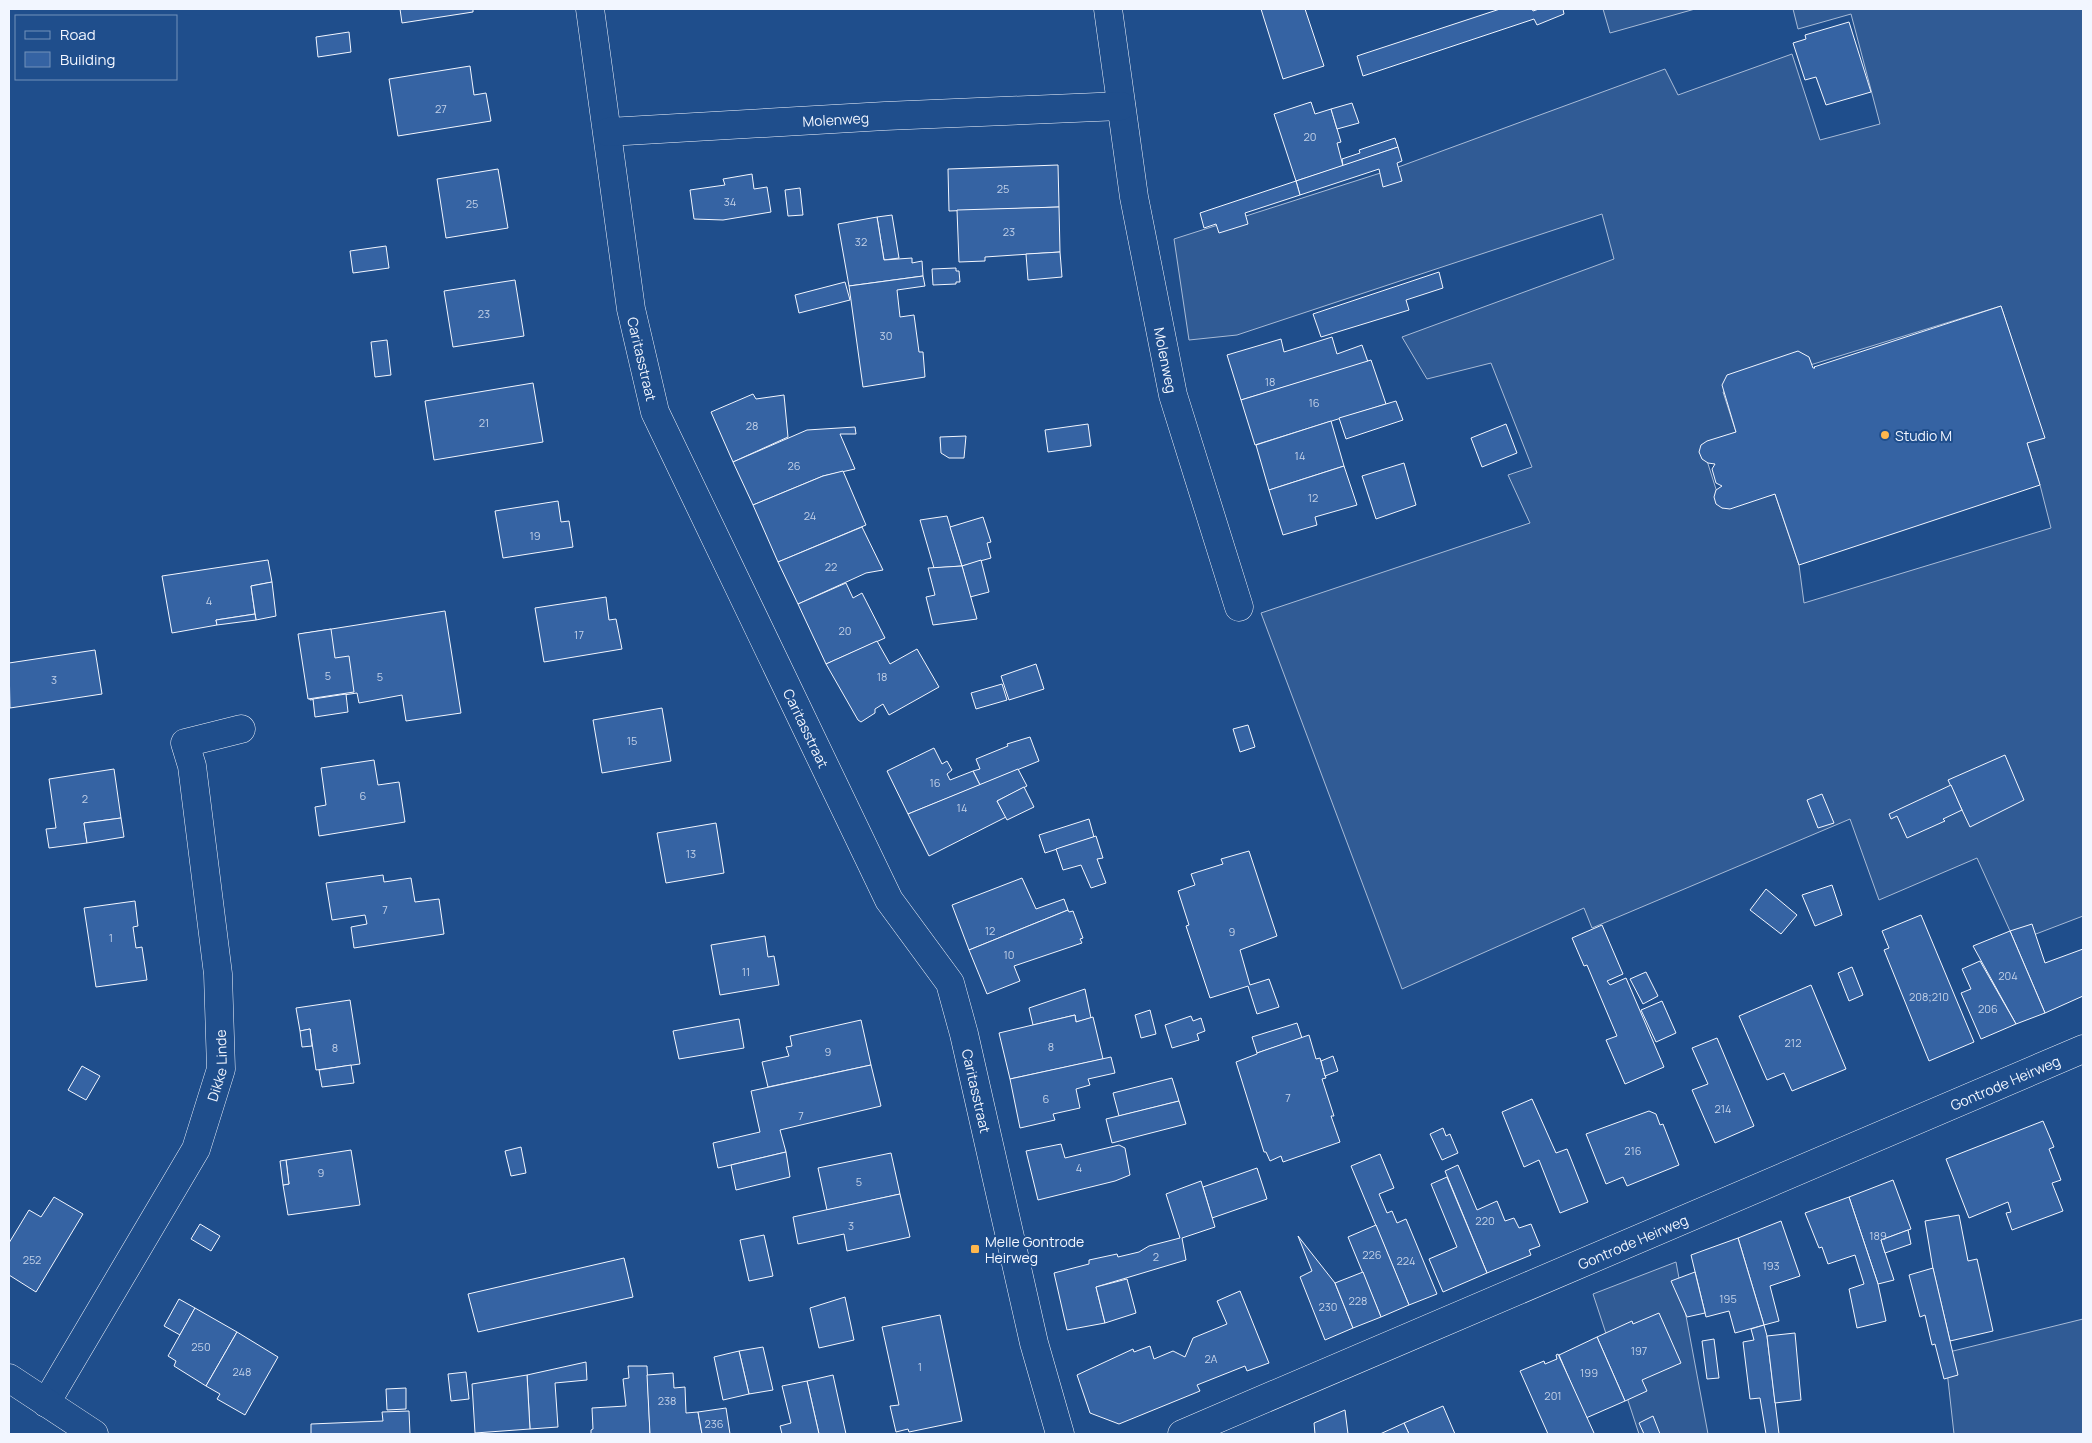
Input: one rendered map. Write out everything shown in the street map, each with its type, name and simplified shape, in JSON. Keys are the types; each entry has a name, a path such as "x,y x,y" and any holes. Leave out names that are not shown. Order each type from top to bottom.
{"street":[{"name":"Caritasstraat","path":"590,9 631,309 655,412 889,900 950,983 964,1034 1034,1343 1060,1434"},
{"name":"Molenweg","path":"1108,9 1134,197 1172,395 1239,607"},
{"name":"Molenweg","path":"608,132 884,116 1121,106"},
{"name":"Dikke Linde","path":"46,1403 196,1149 221,1069 218,974 192,766 185,743 241,728"},
{"name":"Gontrode Heirweg","path":"1182,1434 2083,1049"},
{"path":"9,1378 94,1434"}],"shaded area":[{"path":"1603,9 1695,9 1610,33"},
{"path":"1793,9 2083,9 2083,916 2015,942 1977,858 1879,900 1850,819 1592,928 1584,908 1402,989 1261,613 1530,523 1508,475 1532,467 1491,363 1427,379 1402,337 1614,259 1602,214 1237,335 1189,340 1174,239 1393,169 1665,69 1678,95 1792,54 1820,140 1880,124 1851,14 1798,29","holes":["2001,306 2044,438 2027,443 2051,528 1804,603 1799,565 1775,494 1722,508 1702,445 1736,432 1723,392"]},
{"path":"1676,1262 1708,1434 1639,1434 1593,1294"},
{"path":"2083,1319 2083,1434 1954,1434 1945,1353"}],"building":[{"path":"400,9 473,9 473,12 402,23"},
{"path":"1261,9 1305,9 1324,66 1283,79"},
{"path":"1500,9 1532,9 1533,11 1539,9 1563,9 1564,14 1537,25 1534,19 1363,76 1357,56"},
{"path":"1849,22 1871,92 1826,105 1816,77 1805,80 1793,43 1806,39 1805,35"},
{"path":"349,32 351,52 318,57 316,37"},
{"path":"470,66 474,95 486,93 491,121 398,136 389,79"},
{"path":"1311,102 1315,114 1331,109 1341,142 1337,143 1343,166 1296,181 1274,114"},
{"path":"1352,103 1359,123 1337,129 1331,109"},
{"path":"1395,138 1398,147 1343,166 1342,159 1360,153 1359,150"},
{"path":"1398,147 1402,161 1397,163 1402,181 1383,187 1379,169 1300,195 1296,181"},
{"path":"1058,165 1059,207 949,211 948,169"},
{"path":"498,169 508,228 446,238 437,179"},
{"path":"752,174 754,189 767,187 771,212 723,220 694,219 690,190 725,185 723,179"},
{"path":"1296,181 1300,195 1245,213 1248,224 1219,233 1216,224 1204,228 1200,213"},
{"path":"800,188 803,215 788,216 785,190"},
{"path":"1059,207 1060,252 985,257 985,261 959,262 957,210"},
{"path":"892,215 899,258 884,260 877,217"},
{"path":"877,217 884,260 912,258 912,263 922,261 923,276 849,286 838,224"},
{"path":"386,246 389,268 353,273 350,251"},
{"path":"1060,252 1062,277 1028,280 1026,254"},
{"path":"956,268 956,271 959,271 960,282 956,282 956,284 933,285 932,269"},
{"path":"1439,272 1443,288 1406,300 1409,310 1321,337 1313,314"},
{"path":"923,276 925,286 897,290 900,317 914,315 919,352 923,352 925,377 863,387 849,286"},
{"path":"515,280 524,336 453,347 444,291"},
{"path":"845,282 850,300 799,313 795,295"},
{"name":"Studio M","path":"2001,306 2045,438 2027,443 2040,485 1799,565 1775,494 1730,509 1722,508 1716,504 1714,497 1716,490 1722,486 1716,483 1712,469 1715,464 1708,463 1702,459 1699,452 1701,445 1707,441 1736,432 1722,385 1727,375 1798,351 1809,357 1813,368 1815,368"},
{"path":"1332,337 1337,354 1362,345 1368,362 1241,400 1227,355 1281,339 1284,352"},
{"path":"387,340 391,375 375,377 371,342"},
{"path":"1371,360 1386,404 1255,445 1241,400"},
{"path":"533,383 543,442 434,460 425,401"},
{"path":"753,394 756,399 784,395 788,437 733,462 711,412"},
{"path":"1396,401 1403,420 1346,439 1339,418"},
{"path":"1331,421 1344,466 1269,490 1256,445"},
{"path":"1088,424 1091,446 1048,452 1045,430"},
{"path":"1506,424 1517,453 1482,467 1471,438"},
{"path":"855,427 856,434 840,434 855,469 823,476 753,505 733,462 807,430"},
{"path":"966,436 964,458 949,458 941,453 940,437"},
{"path":"1404,463 1416,505 1376,519 1362,476"},
{"path":"1344,466 1357,505 1315,517 1317,525 1283,535 1269,490"},
{"path":"843,471 866,525 778,562 753,505 823,476"},
{"path":"558,501 561,522 569,521 573,547 503,558 495,511"},
{"path":"947,516 962,566 934,568 920,520"},
{"path":"983,517 991,542 987,543 991,558 962,566 950,527"},
{"path":"862,527 883,570 866,573 798,604 778,562"},
{"path":"268,560 272,582 251,586 255,614 216,620 217,625 172,633 162,576"},
{"path":"981,560 989,592 970,597 962,566"},
{"path":"962,566 977,619 933,625 926,597 935,595 928,568"},
{"path":"272,582 276,616 256,620 251,586"},
{"path":"846,583 853,598 862,593 885,638 826,664 798,604"},
{"path":"606,597 609,620 616,619 622,649 544,662 535,608"},
{"path":"445,611 461,713 406,721 402,695 359,703 357,693 310,700 300,634"},
{"path":"255,614 256,620 217,625 216,620"},
{"path":"331,629 335,658 349,656 354,692 308,699 298,634"},
{"path":"877,641 890,664 917,649 939,687 889,715 883,704 875,709 875,713 861,722 858,720 826,664"},
{"path":"95,650 102,694 10,708 9,663"},
{"path":"1036,664 1044,689 1009,700 1001,676"},
{"path":"1002,684 1007,700 976,709 971,693"},
{"path":"346,694 348,712 315,717 313,699"},
{"path":"662,708 671,761 602,773 593,720"},
{"path":"1248,725 1255,747 1240,752 1233,729"},
{"path":"1030,737 1039,761 980,785 973,771 980,769 976,759 1008,746 1007,744"},
{"path":"934,748 942,764 947,761 952,770 947,774 950,780 973,771 980,785 908,814 887,771"},
{"path":"2005,755 2024,800 1970,827 1948,780"},
{"path":"374,760 378,785 399,782 405,822 319,836 315,807 326,805 321,768"},
{"path":"114,769 121,818 84,823 87,843 49,848 46,829 56,828 49,779"},
{"path":"1018,769 1027,786 997,801 1006,817 929,856 908,814"},
{"path":"1951,785 1962,810 1943,819 1945,821 1907,838 1897,816 1891,819 1889,814"},
{"path":"1024,787 1034,807 1007,820 997,801"},
{"path":"1822,794 1834,823 1818,828 1807,800"},
{"path":"121,818 124,837 87,843 84,823"},
{"path":"1089,819 1094,837 1045,853 1039,835"},
{"path":"716,823 724,873 666,883 657,833"},
{"path":"1096,836 1103,858 1097,859 1106,883 1091,888 1081,865 1063,870 1056,849"},
{"path":"1249,851 1277,936 1240,950 1250,985 1269,979 1279,1007 1257,1014 1248,986 1210,998 1186,926 1189,925 1178,891 1195,885 1191,874 1223,864 1221,859"},
{"path":"383,875 384,882 411,878 415,902 439,899 444,934 354,948 351,927 367,924 365,915 332,920 326,883"},
{"path":"1022,878 1036,909 1064,899 1068,910 969,950 952,905"},
{"path":"1832,885 1842,915 1815,926 1802,895"},
{"path":"1766,889 1797,915 1781,934 1750,910"},
{"path":"135,901 138,926 133,927 136,948 142,947 147,980 96,987 84,908"},
{"path":"1068,910 1069,912 1073,911 1083,938 1080,939 1082,943 1014,966 1020,981 987,994 969,950"},
{"path":"1921,915 1974,1042 1929,1061 1884,950 1889,948 1882,931"},
{"path":"2032,924 2045,963 2083,949 2083,996 2045,1013 2010,931"},
{"path":"1602,925 1623,974 1607,981 1610,985 1626,978 1664,1067 1625,1084 1606,1040 1617,1036 1587,965 1584,966 1572,938"},
{"path":"2010,931 2045,1013 2016,1024 1973,946"},
{"path":"765,936 768,957 774,956 779,985 720,995 711,945"},
{"path":"1980,961 2016,1024 1981,1039 1961,993 1971,989 1962,969"},
{"path":"1852,967 1863,995 1849,1001 1838,973"},
{"path":"1646,972 1658,996 1643,1004 1630,979"},
{"path":"1811,985 1846,1069 1792,1091 1784,1073 1767,1080 1739,1016"},
{"path":"1085,989 1091,1018 1076,1022 1075,1015 1033,1025 1029,1008"},
{"path":"350,1000 360,1064 316,1070 310,1029 300,1031 296,1008"},
{"path":"1662,1001 1676,1033 1656,1042 1641,1010"},
{"path":"1150,1010 1156,1034 1141,1038 1135,1015"},
{"path":"1075,1015 1076,1022 1093,1017 1103,1059 1010,1079 999,1033"},
{"path":"1191,1016 1193,1021 1201,1018 1205,1031 1197,1034 1199,1040 1172,1048 1165,1025"},
{"path":"739,1019 744,1048 679,1059 673,1031"},
{"path":"861,1020 871,1065 768,1087 762,1062 789,1056 786,1047 792,1046 790,1036"},
{"path":"1297,1023 1302,1038 1257,1053 1252,1037"},
{"path":"310,1029 312,1046 302,1047 300,1031"},
{"path":"1309,1035 1316,1059 1320,1058 1326,1078 1322,1079 1334,1116 1331,1116 1340,1142 1283,1162 1281,1156 1270,1161 1266,1152 1264,1152 1236,1062"},
{"path":"1717,1038 1754,1126 1715,1143 1692,1090 1708,1084 1692,1048"},
{"path":"1333,1056 1338,1071 1325,1076 1321,1061"},
{"path":"1111,1057 1115,1073 1088,1079 1090,1085 1076,1089 1080,1108 1053,1114 1055,1120 1020,1128 1010,1079"},
{"path":"351,1065 354,1083 322,1087 319,1070"},
{"path":"871,1065 881,1106 780,1130 786,1152 718,1168 713,1143 760,1132 751,1091"},
{"path":"82,1066 100,1076 86,1100 68,1090"},
{"path":"1172,1078 1179,1101 1119,1116 1113,1093"},
{"path":"1532,1099 1556,1153 1567,1149 1588,1202 1560,1213 1539,1160 1524,1167 1502,1112"},
{"path":"1179,1101 1186,1124 1112,1143 1106,1119"},
{"path":"1649,1111 1656,1114 1660,1125 1663,1124 1679,1165 1627,1186 1623,1177 1606,1184 1586,1134"},
{"path":"2043,1121 2054,1147 2049,1149 2061,1180 2052,1183 2063,1211 2012,1230 2006,1213 2011,1212 2008,1202 1969,1218 1946,1159"},
{"path":"1443,1128 1446,1136 1450,1134 1458,1153 1442,1160 1430,1134"},
{"path":"1061,1144 1065,1158 1119,1145 1125,1148 1130,1175 1115,1181 1038,1200 1026,1151"},
{"path":"521,1147 526,1173 511,1176 505,1151"},
{"path":"351,1150 360,1205 288,1215 283,1185 289,1184 286,1160"},
{"path":"786,1152 790,1177 736,1190 731,1165"},
{"path":"891,1153 900,1194 827,1210 818,1168"},
{"path":"1380,1154 1394,1188 1379,1194 1387,1213 1392,1211 1397,1223 1406,1219 1437,1294 1409,1305 1351,1166"},
{"path":"286,1160 289,1184 283,1185 280,1161"},
{"path":"1458,1165 1477,1210 1497,1201 1505,1221 1514,1218 1519,1228 1531,1224 1540,1246 1529,1250 1531,1255 1487,1273 1445,1171"},
{"path":"1257,1168 1267,1199 1212,1218 1203,1187"},
{"path":"1447,1177 1487,1273 1443,1292 1429,1259 1457,1247 1431,1184"},
{"path":"1893,1180 1911,1229 1881,1240 1894,1280 1878,1284 1849,1197"},
{"path":"1201,1181 1215,1227 1182,1238 1186,1260 1096,1287 1105,1323 1067,1330 1054,1273 1089,1264 1089,1260 1117,1254 1118,1257 1139,1252 1149,1246 1180,1238 1166,1194"},
{"path":"900,1194 910,1237 847,1251 844,1234 798,1244 793,1217"},
{"path":"54,1197 83,1214 36,1292 9,1275 9,1243 29,1210 41,1217"},
{"path":"1849,1197 1878,1284 1886,1321 1857,1328 1849,1289 1864,1284 1855,1255 1828,1264 1822,1247 1819,1248 1805,1213"},
{"path":"1959,1215 1968,1261 1977,1259 1993,1331 1950,1341 1933,1269 1925,1221"},
{"path":"1781,1221 1800,1276 1770,1286 1779,1321 1764,1325 1738,1238"},
{"path":"200,1224 220,1236 211,1251 191,1239"},
{"path":"1376,1225 1409,1305 1381,1317 1348,1237"},
{"path":"1908,1230 1911,1244 1885,1253 1881,1240"},
{"path":"764,1235 773,1276 749,1281 740,1240"},
{"path":"1298,1236 1335,1283 1353,1328 1325,1340 1300,1277 1312,1271"},
{"path":"1738,1238 1764,1325 1735,1333 1729,1311 1706,1317 1691,1255"},
{"path":"624,1258 633,1297 478,1332 468,1294"},
{"path":"1933,1268 1958,1375 1944,1379 1935,1344 1932,1345 1925,1315 1920,1317 1909,1275"},
{"path":"1363,1272 1381,1317 1353,1328 1335,1283"},
{"path":"1695,1272 1705,1313 1687,1317 1671,1281"},
{"path":"1127,1279 1136,1313 1105,1323 1096,1287"},
{"path":"1240,1291 1269,1363 1247,1371 1245,1366 1197,1385 1200,1391 1119,1424 1090,1413 1077,1375 1133,1349 1134,1352 1150,1346 1154,1359 1173,1351 1185,1357 1193,1338 1227,1324 1217,1301"},
{"path":"845,1297 854,1340 819,1348 810,1308"},
{"path":"179,1299 195,1308 180,1335 164,1326"},
{"path":"195,1308 237,1332 206,1386 174,1366 176,1361 168,1356"},
{"path":"1659,1313 1681,1363 1642,1380 1647,1391 1625,1401 1597,1337 1632,1321 1633,1324"},
{"path":"940,1315 962,1421 909,1432 908,1429 896,1432 890,1406 899,1405 882,1327"},
{"path":"1764,1325 1779,1434 1766,1434 1760,1398 1750,1399 1743,1342 1754,1340 1751,1329"},
{"path":"237,1332 278,1357 245,1415 217,1399 220,1394 206,1386"},
{"path":"1795,1333 1801,1400 1775,1403 1767,1336"},
{"path":"1597,1337 1625,1401 1586,1418 1559,1355"},
{"path":"1714,1339 1719,1378 1707,1379 1702,1341"},
{"path":"763,1347 773,1390 749,1394 739,1351"},
{"path":"739,1351 749,1394 723,1400 714,1357"},
{"path":"1558,1354 1594,1433 1592,1434 1548,1434 1520,1371 1544,1361 1545,1364 1557,1359 1556,1355"},
{"path":"586,1362 587,1380 555,1383 558,1427 530,1429 527,1375"},
{"path":"628,1366 647,1366 650,1434 591,1434 593,1429 592,1408 626,1406 623,1379 629,1378"},
{"path":"466,1372 469,1399 451,1401 448,1374"},
{"path":"673,1373 674,1388 685,1387 686,1413 698,1412 702,1434 650,1434 647,1375"},
{"path":"527,1375 530,1429 475,1433 472,1384"},
{"path":"833,1375 846,1434 819,1434 807,1381"},
{"path":"807,1381 819,1434 782,1434 780,1426 791,1423 782,1386"},
{"path":"406,1388 406,1409 387,1410 386,1389"},
{"path":"1443,1406 1455,1434 1409,1434 1404,1423"},
{"path":"726,1408 730,1434 702,1434 698,1412"},
{"path":"1345,1410 1348,1434 1315,1434 1314,1423"},
{"path":"409,1411 410,1434 311,1434 311,1424 383,1421 382,1412"},
{"path":"1653,1416 1660,1434 1644,1434 1639,1423"},
{"path":"1404,1423 1409,1434 1380,1434 1402,1424"}],"place":[{"name":"Studio M","path":"1885,435"},
{"name":"Melle Gontrode Heirweg","path":"975,1249"}]}
